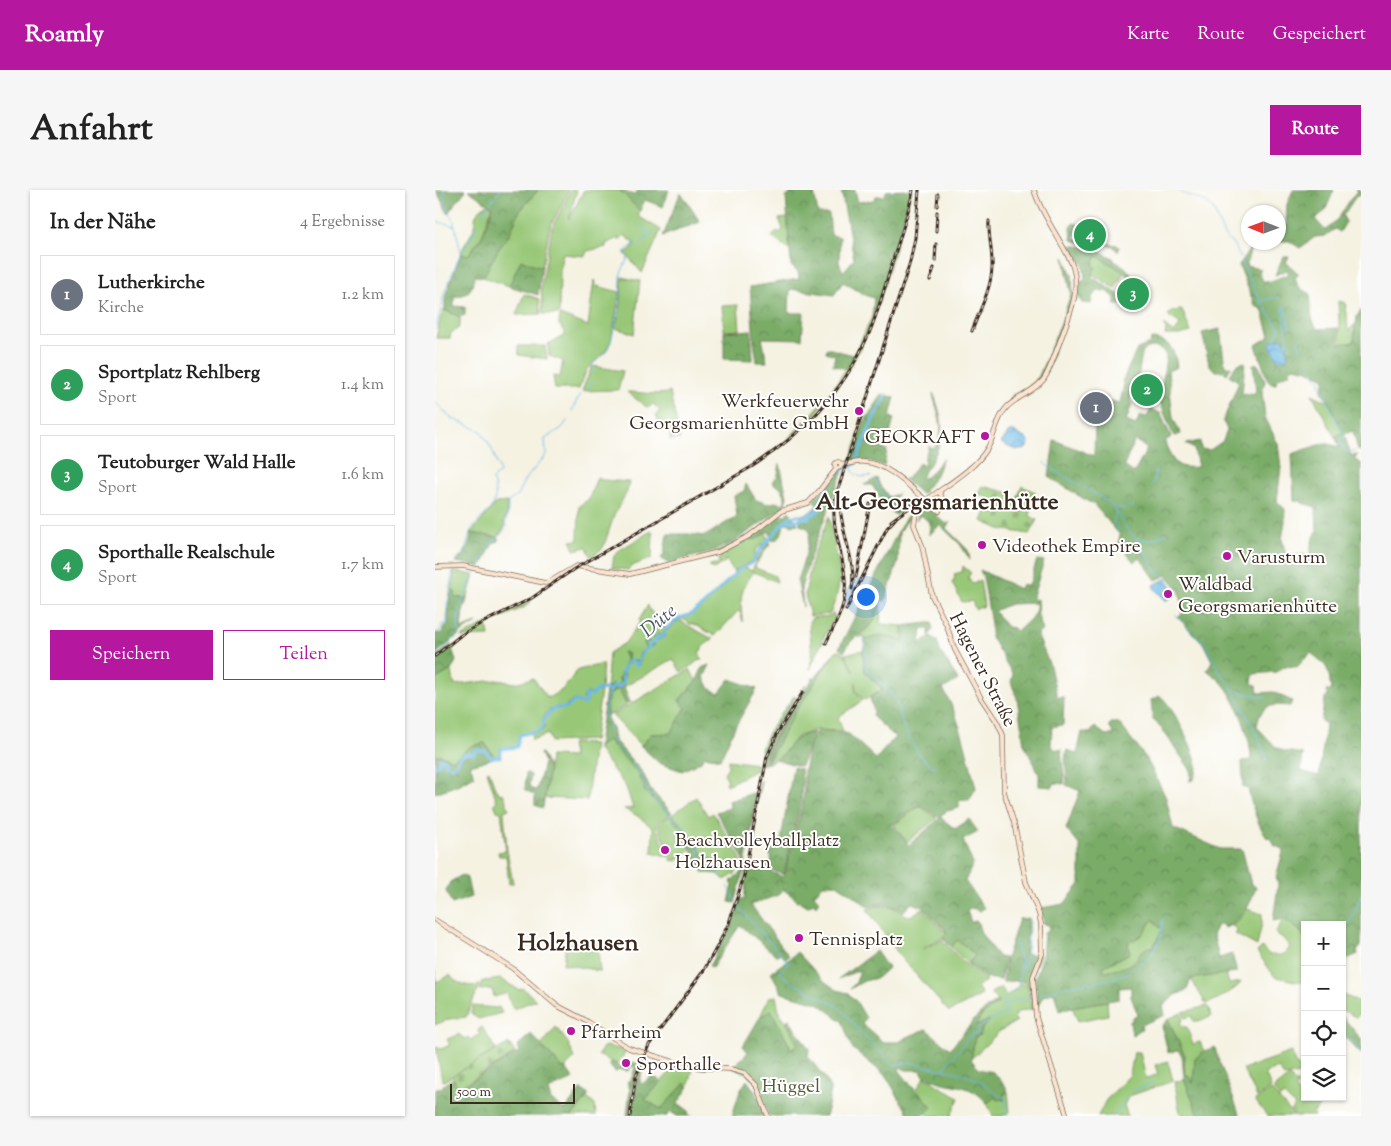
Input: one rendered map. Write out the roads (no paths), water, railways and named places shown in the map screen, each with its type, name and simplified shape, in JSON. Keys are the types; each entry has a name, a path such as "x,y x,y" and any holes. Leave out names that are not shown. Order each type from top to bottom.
{"main road":[{"name":"Hagener Straße","path":"1033,190 1072,266 1075,285 1073,303 1044,379 1008,406 988,447 979,460 928,499 915,515 914,525 922,545 931,592 946,624 955,650 1001,732 1004,743 1004,792 1013,817 1025,878 1039,914 1041,930 1041,956 1033,978 1036,1016 1067,1116"},
{"path":"435,567 455,566 478,569 511,577 548,582 576,566 630,574 706,556 734,545 781,511 808,503 839,466 856,462 870,462 883,468 900,479 939,511 943,500 939,491"},
{"path":"435,920 512,968 557,1005 587,1021 627,1048 687,1066 733,1069 744,1073 756,1085 768,1116"}],"water":[{"path":"1281,338 1284,339 1287,349 1287,360 1281,358 1278,362 1269,344"},
{"path":"1012,431 1028,440 1029,443 1026,449 1016,449 1001,443 1008,433"},
{"path":"1167,578 1176,594 1166,601 1153,587"}],"waterway":[{"path":"445,190 445,204 455,226"},
{"path":"483,213 500,190"},
{"path":"1180,190 1182,193 1204,201 1213,209 1224,235 1235,247 1240,257"},
{"path":"435,221 455,226 461,252 444,293 435,329"},
{"path":"462,251 470,241 477,224"},
{"path":"640,224 650,234"},
{"path":"595,373 592,365 606,352 611,342 620,303 621,273 628,258 624,252 634,244 638,245 655,231"},
{"path":"1241,260 1260,301 1278,297"},
{"path":"1260,301 1279,327 1275,341"},
{"path":"1285,305 1290,328"},
{"path":"1283,306 1288,342 1291,348"},
{"path":"1297,340 1301,350"},
{"path":"1286,346 1286,342 1288,342"},
{"path":"1305,363 1320,380 1321,387 1345,438 1340,443 1346,452 1355,451"},
{"path":"590,387 592,381"},
{"path":"572,411 580,394"},
{"name":"Düte","path":"435,766 439,764 440,758 445,760 445,764 452,767 457,763 461,755 475,753 475,750 486,751 490,757 500,757 501,749 517,747 520,735 541,730 544,719 553,709 568,707 575,701 585,704 587,701 585,695 593,695 597,690 606,689 609,692 614,685 617,688 624,682 622,672 627,662 631,660 637,666 643,651 649,648 649,644 656,641 657,636 663,638 666,629 678,619 691,614 703,605 739,570 752,563 760,550 784,522 808,518 820,510 828,483 835,474 855,464 874,417 887,395"},
{"path":"435,402 451,418 481,431 492,449 497,464"},
{"path":"479,567 491,543 500,536 507,526 505,523 508,514 508,502 517,496 524,481 546,455 545,439 562,428 567,421"},
{"path":"1046,465 1081,486"},
{"path":"455,563 464,551 472,529 488,512 494,502 495,488 492,479 500,473 498,466"},
{"path":"851,467 854,473 859,476 871,476"},
{"path":"1152,485 1155,470"},
{"path":"876,480 878,487 896,510 912,499 915,500"},
{"path":"1084,487 1111,504 1159,574 1163,575"},
{"name":"Düte","path":"784,522 794,516 805,517 820,504"},
{"path":"1129,507 1133,507 1133,504"},
{"path":"1116,509 1125,508"},
{"path":"1116,514 1113,522 1118,528 1118,533"},
{"path":"1136,538 1151,541 1165,533"},
{"path":"435,633 440,631 442,624 447,624 447,603 453,567"},
{"path":"435,654 451,642 458,633 458,615 477,570"},
{"path":"1175,614 1193,634 1204,642 1220,673 1228,682"},
{"path":"864,639 867,671 891,694 897,704 904,728 911,741 920,755 936,767"},
{"path":"1230,684 1259,739 1267,760"},
{"path":"1237,691 1267,698"},
{"path":"609,692 605,711 614,742 642,777 644,789 648,791 649,795 653,796 654,801 682,826 690,840 696,843 702,859 709,861 723,879"},
{"path":"727,886 736,901"},
{"path":"1346,925 1353,917 1361,896"},
{"path":"737,903 789,963 786,966"},
{"path":"1113,978 1134,969 1149,958 1158,942 1163,919"},
{"path":"1021,967 1023,967 1026,959 1030,921"},
{"path":"1002,1005 1000,1002 1019,985 1021,962 1016,944"},
{"path":"784,968 780,972 791,982 839,1007 865,1037 894,1065 908,1062 943,1070 971,1034 977,1033 979,1027 1006,1012 1003,1006 1014,1000 1031,997"},
{"path":"1063,987 1109,979"},
{"path":"1038,995 1058,989"},
{"path":"1346,1036 1361,1052"},
{"path":"944,1070 971,1077 1005,1098 1007,1116"},
{"path":"1114,1116 1134,1090 1153,1083"}],"railway":[{"path":"435,656 461,635 532,598 574,569 753,466 804,426 819,411 845,378 866,340 880,304 913,190"},
{"path":"826,643 841,612 845,592 844,569 834,522 835,499 910,262 915,238 919,190"},
{"path":"937,206 938,194"},
{"path":"936,231 937,212"},
{"path":"972,331 991,276 992,262 989,221"},
{"path":"935,261 936,244"},
{"path":"930,280 934,268"},
{"path":"840,503 852,568 852,589"},
{"path":"856,577 870,504"},
{"path":"891,521 913,505"},
{"path":"846,610 887,528 896,518"},
{"path":"630,1116 636,1076 649,1045 704,970 729,923 744,876 767,757 778,732 803,692"}],"place":[{"name":"Sporthalle Realschule","path":"1090,235"},
{"name":"Teutoburger Wald Halle","path":"1133,294"},
{"name":"Sportplatz Rehlberg","path":"1147,390"},
{"name":"Lutherkirche","path":"1096,408"},
{"name":"Werkfeuerwehr Georgsmarienhütte GmbH","path":"859,411"},
{"name":"GEOKRAFT","path":"985,436"},
{"name":"Videothek Empire","path":"982,545"},
{"name":"Varusturm","path":"1227,556"},
{"name":"Waldbad Georgsmarienhütte","path":"1168,594"},
{"name":"Beachvolleyballplatz Holzhausen","path":"665,850"},
{"name":"Tennisplatz","path":"799,938"},
{"name":"Pfarrheim","path":"571,1031"},
{"name":"Sporthalle","path":"626,1063"}],"district":[{"name":"Alt-Georgsmarienhütte","path":"937,501"},
{"name":"Holzhausen","path":"578,942"}],"park label":[{"name":"Hüggel","path":"791,1085"}]}
